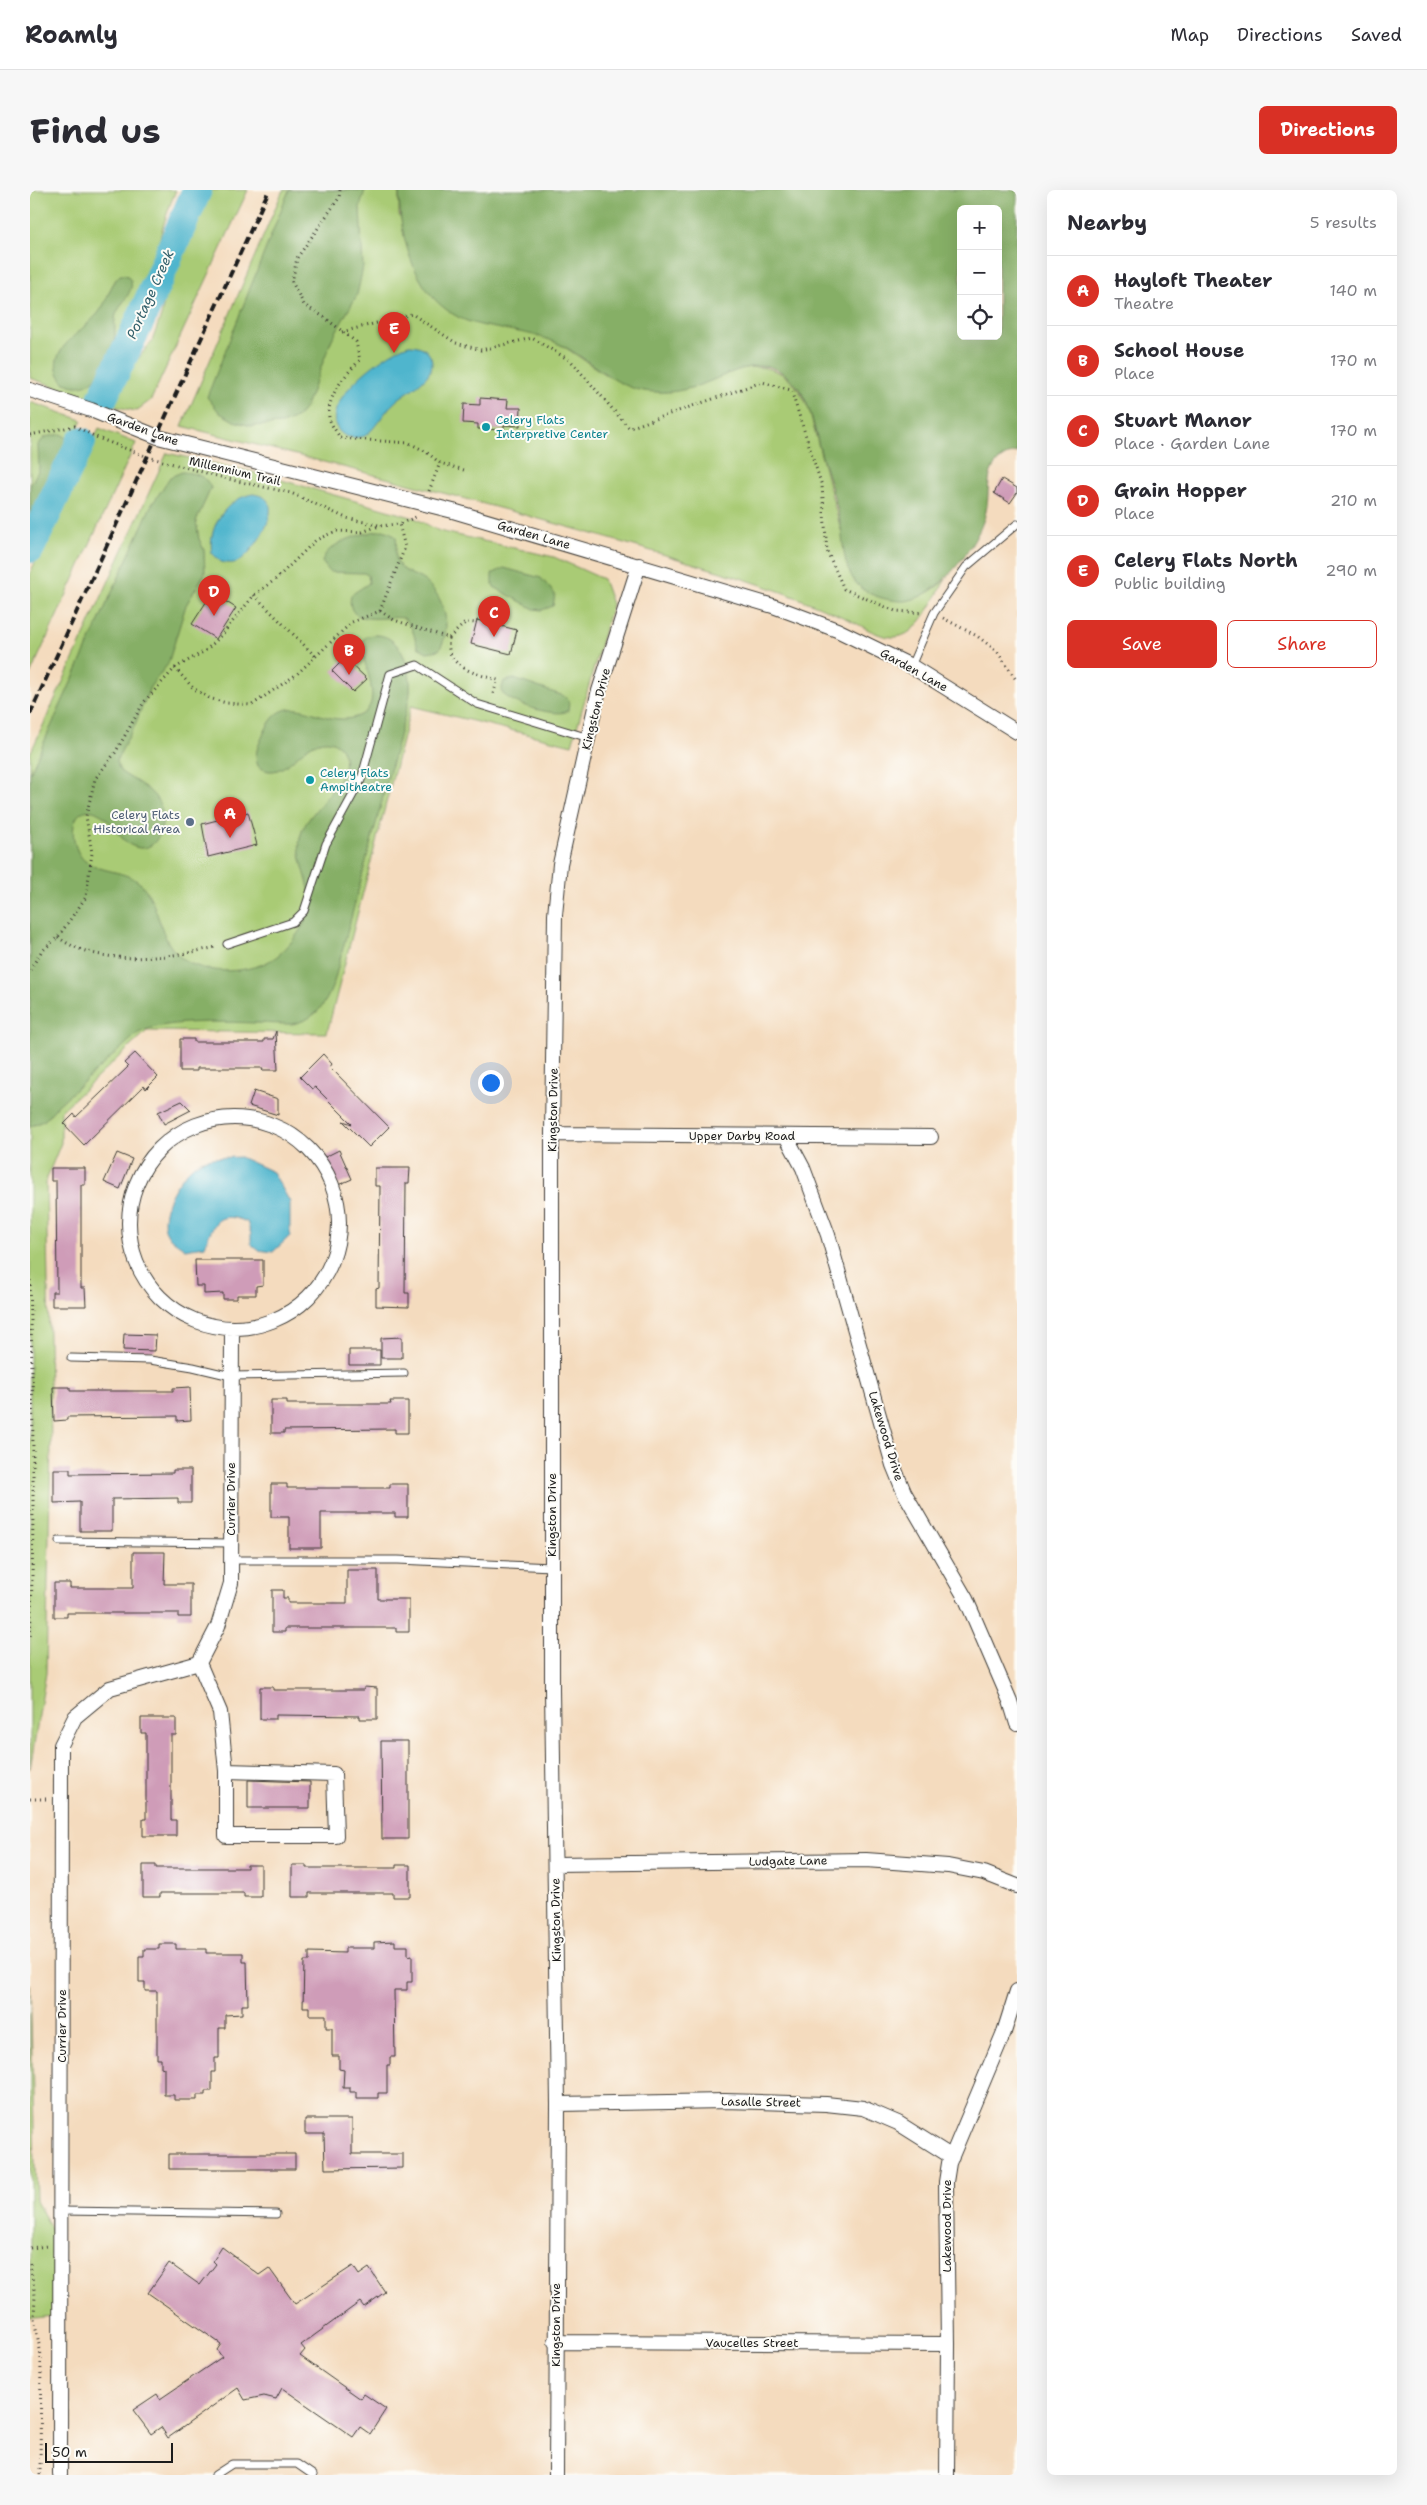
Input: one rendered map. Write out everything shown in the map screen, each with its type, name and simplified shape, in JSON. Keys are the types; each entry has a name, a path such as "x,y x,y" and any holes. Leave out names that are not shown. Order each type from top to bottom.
{"street":[{"name":"Garden Lane","path":"30,390 91,410 158,437 453,511 773,606 837,630 910,666 1017,732"},
{"name":"Kingston Drive","path":"556,2475 558,2104 552,1567 552,1134 555,915 560,864 598,694 639,565"},
{"path":"228,1117 263,1121 295,1136 320,1161 336,1192 340,1227 334,1260 316,1291 290,1313 257,1326 232,1328 222,1328 189,1319 161,1299 140,1271 129,1238 130,1203 142,1170 164,1144 194,1125 228,1117"},
{"name":"Upper Darby Road","path":"552,1134 931,1137"},
{"name":"Lakewood Drive","path":"786,1136 803,1168 825,1226 893,1465 904,1492 966,1599 1010,1701 1017,1724"},
{"name":"Currier Drive","path":"60,2475 61,1745 75,1717 110,1688 199,1663 221,1617 231,1583 232,1328"},
{"path":"199,1663 220,1712 226,1771 226,1836 336,1836 334,1774 226,1771"},
{"name":"Ludgate Lane","path":"555,1864 866,1860 904,1862 975,1871 1017,1886"},
{"name":"Lakewood Drive","path":"947,2475 946,2182 952,2157 1004,2032 1017,1991"},
{"name":"Lasalle Street","path":"558,2104 725,2101 826,2104 863,2108 898,2123 952,2157"},
{"name":"Vaucelles Street","path":"556,2342 948,2344"}],"lane":[{"path":"910,666 934,614 966,567 1017,524"},
{"path":"226,944 293,922 304,911 326,844 361,780 390,674 417,665 477,704 588,738"},
{"path":"71,1358 150,1360 193,1366 231,1376 404,1373"},
{"path":"59,1541 231,1543"},
{"path":"231,1560 398,1560 552,1567"},
{"path":"61,2211 276,2214"},
{"path":"215,2475 232,2464 297,2464 313,2475"}],"path":[{"path":"340,190 339,198 297,258 292,282 304,305 324,317 356,342 360,360 344,377 332,399 329,418 340,438 409,443 425,451 440,463 464,470"},
{"path":"342,332 412,314 456,343 481,350 532,338 571,361 629,428 762,382 791,390 822,486 827,551 844,589 895,611 934,614 977,636 997,651 1017,681"},
{"name":"Millennium Trail","path":"30,435 75,426 98,438 148,457 228,479 292,493 346,518 379,526 362,532 336,531 316,540 276,579 254,595"},
{"path":"174,668 194,688 210,698 226,703 252,705 297,674 352,622 380,611 406,547 399,524"},
{"path":"30,970 40,952 58,937 86,897 92,853 86,816 95,779 115,753 144,702 174,668 205,652 221,636 254,595 315,656"},
{"path":"380,611 394,620 449,638"},
{"path":"475,622 466,622 449,638 447,647 453,660 472,673 498,680 489,707"},
{"path":"58,937 68,944 96,955 146,957 192,952 226,944"},
{"path":"30,1280 35,1479 31,1536 30,1639"},
{"path":"30,2264 35,2295 34,2318 40,2354 40,2475"}],"green space":[{"path":"30,190 176,190 165,219 141,307 125,343 94,400 30,378"},
{"path":"205,190 248,190 151,400 136,411 108,405 118,384 152,341 161,316 168,284 184,250"},
{"path":"283,190 399,190 399,215 449,311 466,320 539,334 563,346 609,377 756,367 766,368 783,374 795,386 809,410 841,530 904,601 926,593 946,579 931,606 911,631 902,636 881,635 853,621 791,596 666,555 459,497 182,426"},
{"path":"289,190 365,190 360,207 363,267 357,295 332,339 306,406 298,417 282,424 251,426 234,421 220,413 207,397"},
{"path":"399,190 1017,190 1017,452 1001,459 993,468 982,524 966,554 954,569 928,592 914,599 900,601 876,596 860,587 848,569 838,512 811,414 797,386 780,371 770,367 752,367 673,392 642,391 630,387 561,345 549,340 526,333 479,325 449,312 423,284 414,267 402,228"},
{"path":"120,275 126,275 131,285 128,295 115,318 115,338 108,360 98,376 91,382 75,386 65,383 58,372 57,362 60,353 66,344 99,312 113,283"},
{"path":"30,402 82,420 30,527"},
{"path":"99,428 136,443 30,675 30,573"},
{"path":"61,434 67,438 66,447 30,520 30,486 39,469 38,445 45,437"},
{"path":"167,453 257,473 415,518 439,531 554,557 603,579 612,604 572,745 411,706 327,1033 147,1031 61,1111 61,1143 46,1180 51,1443 46,1673 30,1769 30,754"},
{"path":"182,472 203,477 211,488 196,521 199,539 204,550 205,573 186,605 168,664 150,687 135,725 116,761 120,771 145,788 158,801 163,816 160,833 151,845 144,848 135,847 124,840 102,815 87,811 80,813 74,828 76,846 79,854 85,861 99,868 129,876 141,884 152,901 167,940 179,956 189,963 214,970 228,971 254,967 266,963 281,953 299,932 308,915 310,894 300,852 302,831 338,781 343,771 345,760 339,746 333,742 322,741 303,751 277,770 268,771 258,766 257,749 273,718 283,711 293,709 342,719 356,717 368,709 372,698 371,684 362,645 365,637 376,635 386,637 400,649 405,659 410,680 409,699 334,982 324,1004 308,1018 292,1024 213,1022 171,1024 138,1033 58,1105 45,1120 30,1127 30,773 151,506 170,477"},
{"path":"383,530 390,532 396,537 396,559 400,566 431,586 437,594 446,623 446,632 439,650 427,652 418,647 412,629 404,618 368,618 354,613 351,606 351,595 369,583 368,575 364,573 330,572 322,562 325,555 338,544 356,536"},
{"path":"504,568 541,578 555,594 553,606 542,610 534,609 494,587 492,574"},
{"path":"514,679 564,696 569,701 568,711 553,713 543,711 505,696 501,691 504,681"},
{"path":"30,1984 36,2201 61,2245 61,2315 34,2318 30,2318"}],"water":[{"path":"409,345 420,347 429,354 432,362 427,376 399,398 365,436 352,437 340,432 335,421 337,408 344,394 370,368 398,349"},
{"path":"253,494 267,500 270,506 267,524 256,543 243,558 233,563 221,562 212,553 211,543 216,524 221,515 235,501"},
{"path":"240,1157 273,1172 290,1202 290,1236 273,1252 258,1250 251,1244 251,1234 247,1222 229,1217 218,1220 211,1230 205,1246 185,1249 168,1236 164,1225 167,1204 172,1193 186,1173 201,1161 205,1159"}],"building":[{"path":"480,398 508,400 507,408 521,408 520,426 504,425 504,430 478,429 478,424 463,423 464,404 480,405"},
{"path":"1002,479 1017,488 1017,493 1010,503 994,493"},
{"path":"212,593 236,608 216,639 192,624"},
{"path":"477,620 517,630 511,654 471,644"},
{"path":"345,658 367,679 353,692 332,671"},
{"path":"248,812 257,845 208,857 202,824"},
{"path":"276,1031 278,1070 262,1070 263,1068 197,1068 197,1071 180,1071 180,1039 194,1039 194,1042 264,1042 264,1039 273,1039"},
{"path":"135,1053 158,1077 146,1089 144,1086 84,1145 64,1124 74,1114 76,1117 128,1067 124,1063"},
{"path":"323,1054 332,1064 330,1067 389,1127 369,1147 343,1121 352,1124 315,1087 312,1089 300,1077"},
{"path":"254,1091 278,1099 278,1115 249,1106"},
{"path":"182,1101 191,1110 164,1124 158,1112"},
{"path":"339,1150 352,1179 338,1185 325,1157"},
{"path":"117,1153 132,1159 120,1189 104,1182"},
{"path":"51,1168 85,1168 85,1185 81,1185 81,1288 85,1288 86,1306 52,1306 52,1292 57,1292 56,1181 51,1181"},
{"path":"375,1168 410,1168 409,1183 406,1183 405,1293 409,1293 409,1307 376,1306 376,1289 379,1288 380,1186 375,1186"},
{"path":"195,1260 263,1260 263,1285 256,1286 256,1295 237,1295 237,1299 223,1299 223,1293 204,1294 204,1286 196,1286"},
{"path":"124,1334 156,1335 155,1351 123,1350"},
{"path":"402,1337 402,1358 381,1358 381,1338"},
{"path":"349,1350 380,1350 380,1365 349,1365"},
{"path":"53,1387 70,1387 70,1391 173,1391 173,1388 190,1387 191,1420 177,1421 177,1416 67,1417 67,1420 54,1421"},
{"path":"271,1400 287,1400 287,1404 391,1404 390,1401 408,1401 408,1433 395,1433 395,1429 284,1430 284,1433 271,1433"},
{"path":"54,1469 70,1469 70,1474 173,1473 173,1470 191,1470 191,1503 178,1503 178,1498 112,1499 112,1531 80,1531 80,1502 54,1503"},
{"path":"271,1484 287,1484 287,1488 390,1488 390,1484 408,1484 408,1517 395,1517 395,1513 321,1513 321,1548 289,1548 289,1517 271,1517"},
{"path":"133,1552 165,1552 164,1584 191,1584 191,1617 178,1617 178,1613 67,1613 67,1617 54,1617 54,1583 70,1583 70,1588 133,1588"},
{"path":"347,1570 378,1570 378,1599 409,1599 409,1632 396,1632 396,1628 285,1628 285,1632 272,1632 272,1590 283,1590 283,1598 288,1598 288,1603 347,1603"},
{"path":"260,1687 273,1687 273,1690 364,1690 364,1687 377,1688 377,1719 360,1719 360,1716 276,1715 276,1719 260,1719"},
{"path":"141,1718 176,1718 176,1735 171,1735 171,1820 176,1820 176,1836 143,1836 143,1819 146,1819 146,1733 141,1733"},
{"path":"381,1741 408,1741 408,1839 382,1839"},
{"path":"248,1780 310,1782 310,1808 248,1808"},
{"path":"143,1865 156,1865 156,1868 247,1868 247,1865 261,1865 261,1897 244,1897 244,1893 160,1893 160,1897 143,1897"},
{"path":"292,1865 306,1865 306,1868 396,1868 396,1865 410,1865 410,1897 393,1897 393,1893 309,1893 309,1897 292,1897"},
{"path":"395,1941 395,1946 408,1946 408,1956 412,1955 412,1982 407,1982 407,1990 394,1990 395,2057 390,2057 390,2065 387,2065 387,2093 378,2093 378,2098 356,2098 356,2092 350,2092 350,2088 343,2088 344,2070 339,2069 339,2056 332,2056 332,2028 326,2028 326,2015 309,2015 309,2007 303,2007 304,1961 309,1961 309,1952 345,1953 345,1948 374,1948 374,1942"},
{"path":"159,1944 176,1944 176,1949 206,1949 206,1953 243,1953 243,1962 247,1962 248,2005 242,2005 242,2014 225,2015 225,2028 219,2028 219,2058 215,2058 215,2072 212,2072 212,2091 205,2091 205,2095 197,2095 197,2100 174,2100 174,2095 164,2095 164,2068 161,2067 161,2059 157,2059 157,1991 145,1991 145,1982 139,1982 139,1956 144,1956 144,1949 159,1949"},
{"path":"305,2119 352,2119 352,2154 403,2154 403,2168 325,2169 324,2134 305,2134"},
{"path":"169,2154 295,2154 295,2169 169,2169"},
{"path":"222,2247 259,2275 269,2268 295,2304 353,2266 359,2275 369,2268 385,2292 364,2307 360,2302 301,2345 305,2350 300,2356 361,2399 364,2394 386,2409 370,2434 360,2427 353,2437 282,2388 276,2399 264,2396 245,2400 238,2388 168,2438 161,2427 151,2434 133,2410 157,2394 160,2399 222,2357 217,2350 221,2344 148,2293 169,2263 200,2285 216,2264 213,2261"}],"waterway":[{"name":"Portage Creek","path":"102,399 140,321 197,190"},
{"name":"Portage Creek","path":"30,548 81,442"}],"railway":[{"path":"30,714 269,190"}],"place":[{"name":"Celery Flats North","path":"394,353"},
{"name":"Celery Flats Interpretive Center","path":"486,427"},
{"name":"Grain Hopper","path":"214,616"},
{"name":"Stuart Manor","path":"494,637"},
{"name":"School House","path":"349,675"},
{"name":"Celery Flats Ampitheatre","path":"310,780"},
{"name":"Celery Flats Historical Area","path":"190,822"},
{"name":"Hayloft Theater","path":"230,838"}]}
